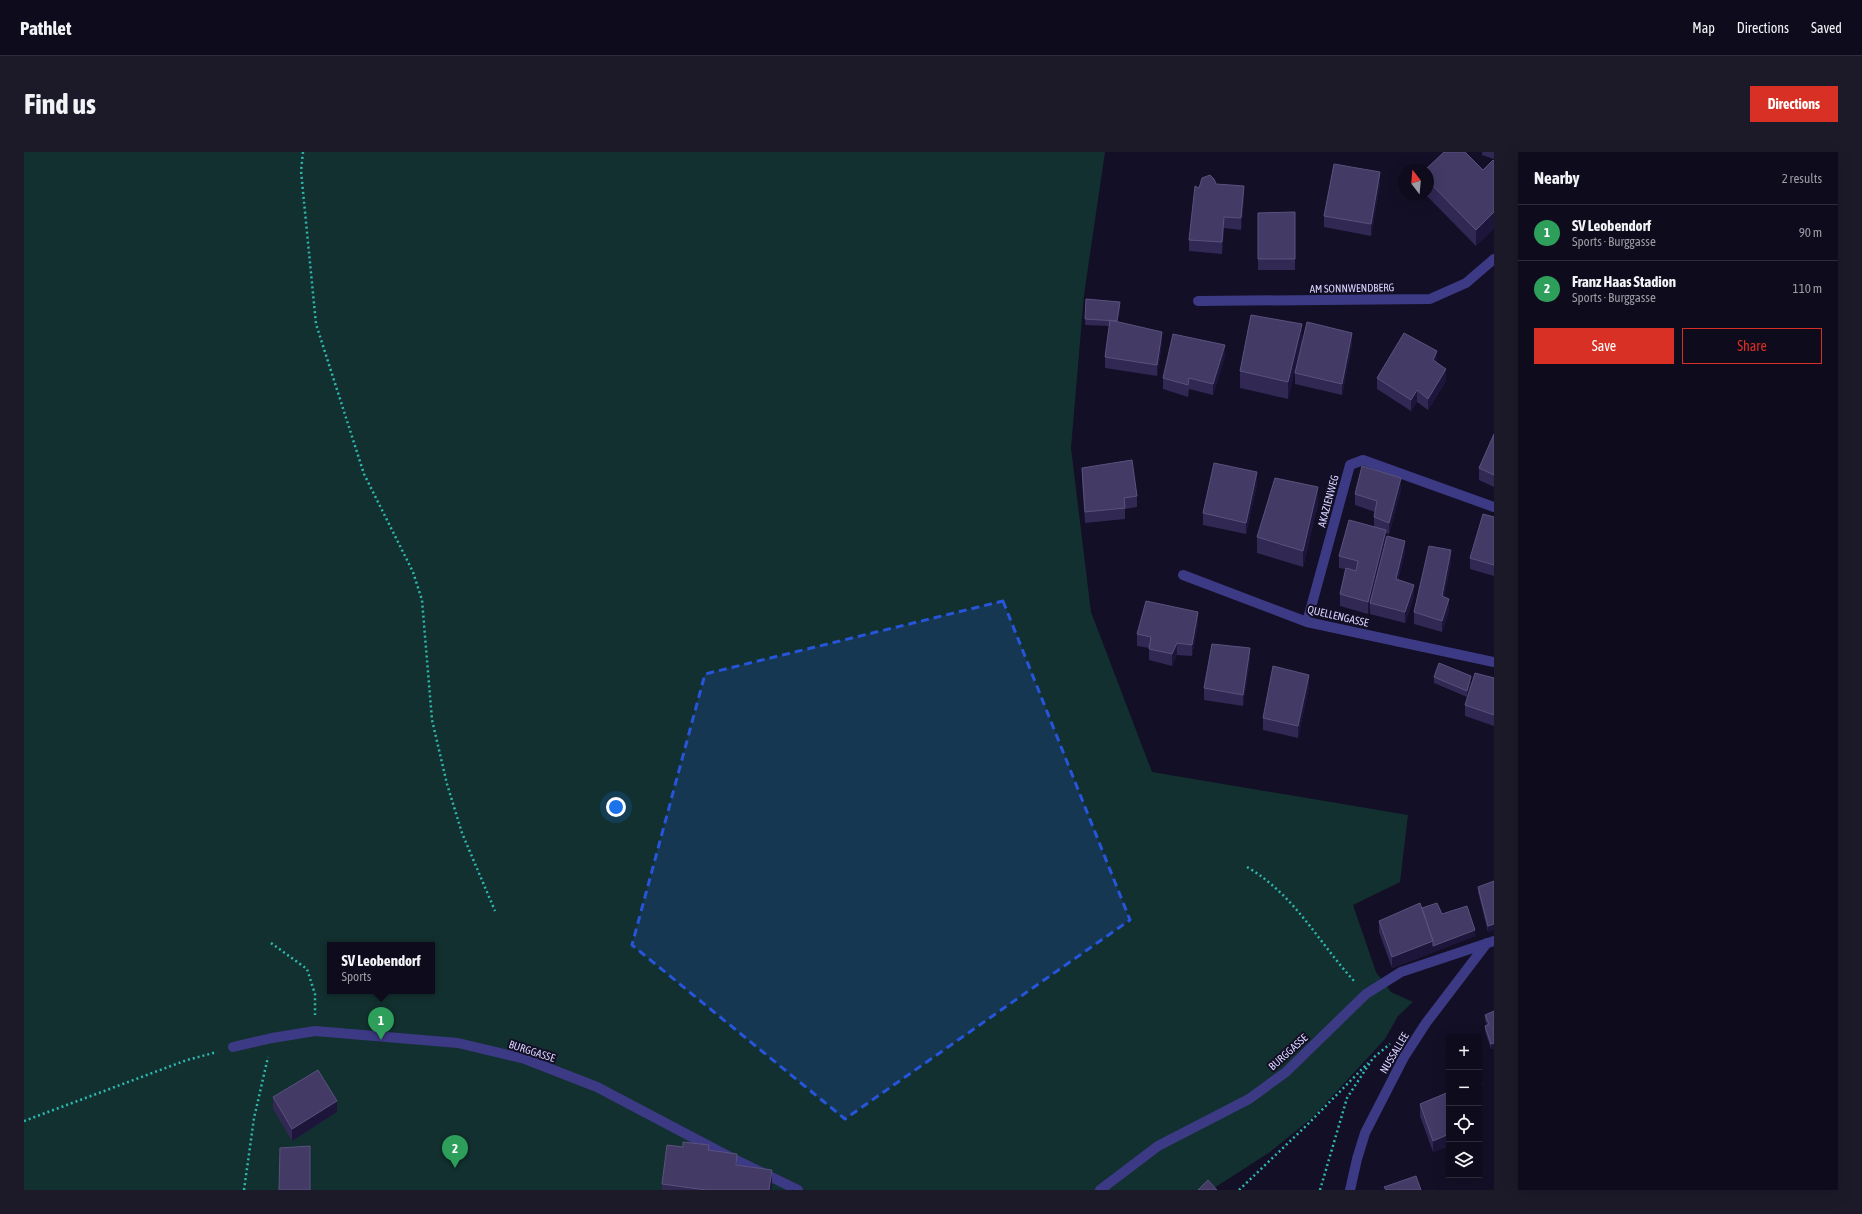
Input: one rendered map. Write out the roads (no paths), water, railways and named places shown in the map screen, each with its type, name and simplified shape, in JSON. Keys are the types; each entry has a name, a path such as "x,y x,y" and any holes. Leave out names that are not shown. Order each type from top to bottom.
{"street":[{"name":"AM SONNWENDBERG","path":"1198,301 1430,299 1466,283 1494,259"},
{"name":"AKAZIENWEG","path":"1307,622 1350,465 1363,460 1494,507"},
{"name":"QUELLENGASSE","path":"1183,575 1307,622 1494,662"},
{"name":"BURGGASSE","path":"1100,1190 1158,1146 1249,1099 1286,1072 1366,994 1401,972 1490,942"},
{"name":"NUSSALLEE","path":"1350,1190 1365,1133 1404,1057 1426,1023 1490,942"},
{"name":"BURGGASSE","path":"233,1047 272,1038 315,1031 458,1043 525,1059 597,1087 726,1155 798,1190"}],"place":[{"name":"SV Leobendorf","path":"381,1040"},
{"name":"Franz Haas Stadion","path":"455,1168"}]}
